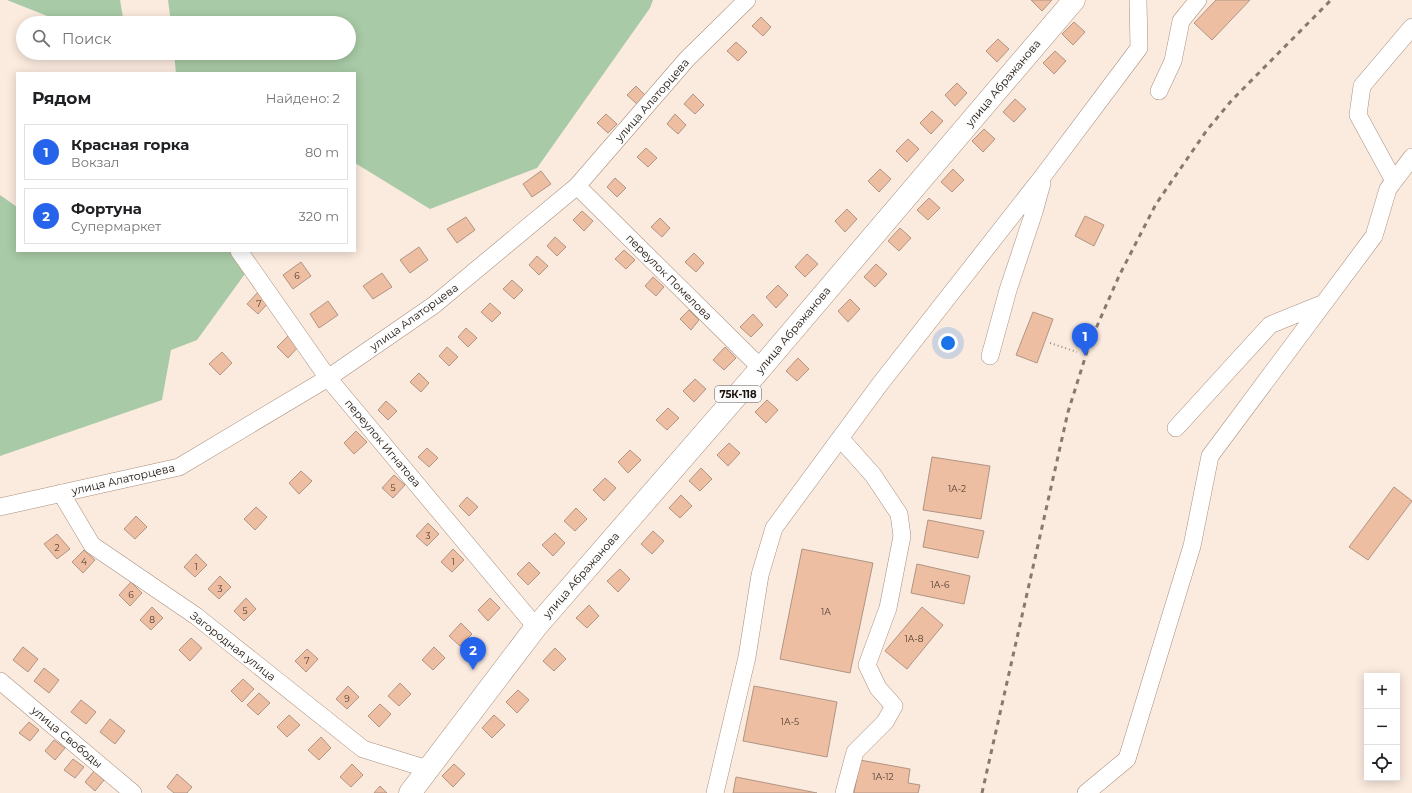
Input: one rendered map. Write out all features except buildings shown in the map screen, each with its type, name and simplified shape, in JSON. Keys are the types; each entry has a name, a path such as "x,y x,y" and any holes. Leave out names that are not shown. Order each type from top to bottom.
{"main road":[{"name":"улица Абражанова","path":"415,791 428,769 536,627 761,368 1069,2"}],"street":[{"name":"улица Алаторцева","path":"0,506 179,467 328,378 434,305 577,186 687,59 747,0"},
{"path":"715,793 747,657 760,575 774,528 880,384 1043,176 1139,48 1138,0"},
{"path":"1159,91 1173,61 1181,21 1198,0"},
{"path":"1394,181 1358,115 1362,86 1412,28"},
{"path":"1086,793 1127,759 1192,546 1210,456 1374,236 1388,189 1412,157"},
{"path":"990,356 1008,290 1034,212 1043,176"},
{"name":"переулок Помелова","path":"577,186 761,368"},
{"name":"переулок Игнатова","path":"240,252 328,378 536,627"},
{"path":"1176,428 1270,326 1324,303"},
{"path":"840,438 873,475 900,514 902,536 888,608 867,665 878,688 894,706 885,722 855,752 844,793"},
{"name":"Загородная улица","path":"61,493 92,545 196,616 363,749 428,769"},
{"name":"улица Свободы","path":"0,680 133,793"}],"path":[{"path":"1050,343 1077,352"}],"green space":[{"path":"7,0 120,0 123,16 47,16"},
{"path":"168,0 653,0 650,8 537,168 430,209 356,164 356,72 176,72 175,60 356,60 356,16 170,16"},
{"path":"0,195 16,206 16,252 236,252 247,271 197,340 171,350 162,400 0,456"}],"railway":[{"path":"982,793 1068,412 1090,342 1119,276 1156,204 1207,130 1232,100 1331,0"}],"place":[{"name":"Красная горка","path":"1085,356"},
{"name":"Фортуна","path":"473,670"}]}
